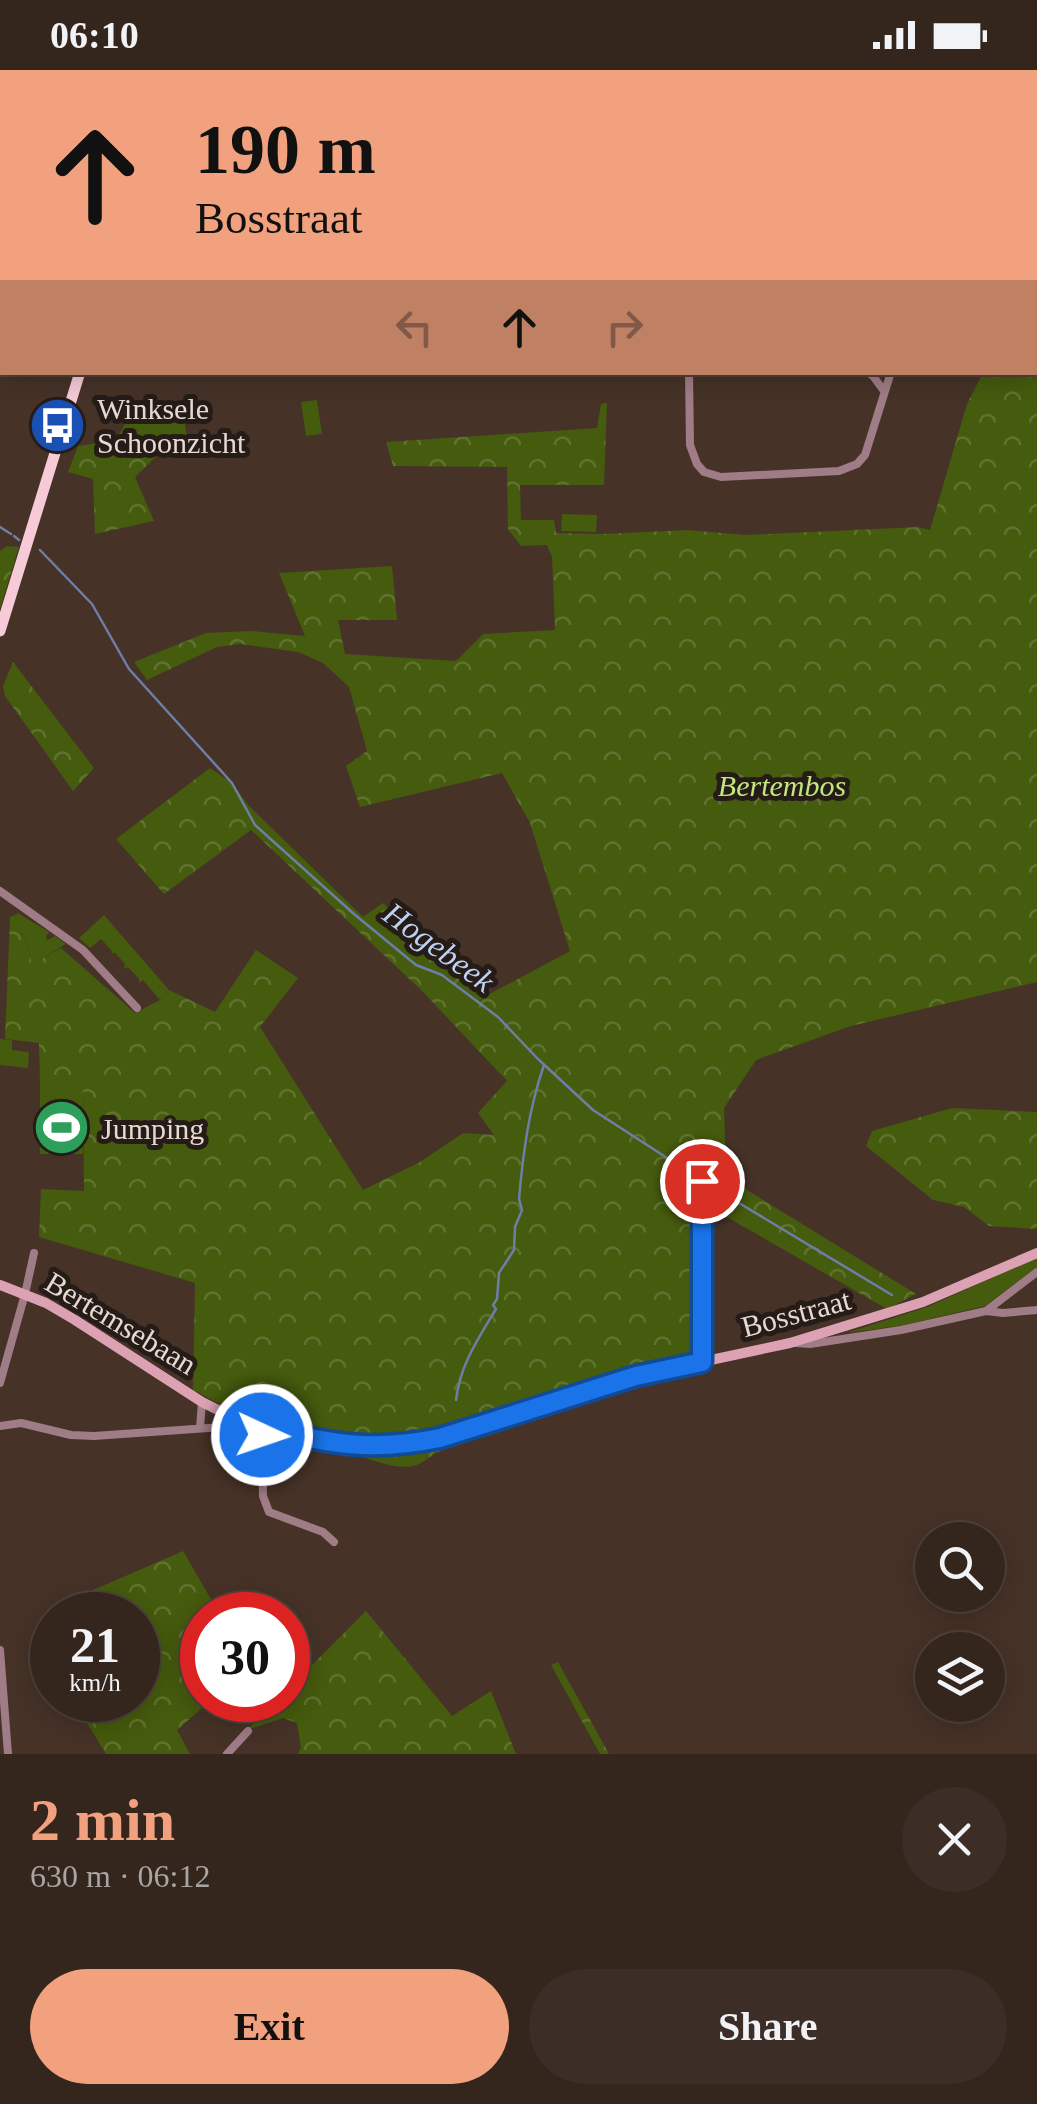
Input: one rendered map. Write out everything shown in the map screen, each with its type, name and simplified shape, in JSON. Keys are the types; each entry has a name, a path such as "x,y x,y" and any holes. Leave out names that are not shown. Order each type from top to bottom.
{"main road":[{"path":"0,631 79,375"}],"street":[{"path":"689,375 693,455 704,472 721,476 851,468 865,455 889,375"},
{"path":"871,375 884,391"},
{"path":"0,891 83,950 137,1008"},
{"path":"702,1181 702,1362"},
{"path":"0,1383 34,1253"},
{"name":"Bosstraat","path":"448,1436 636,1376 790,1343 924,1302 1037,1253"},
{"path":"986,1311 1037,1272"},
{"name":"Bertemsebaan","path":"0,1284 75,1320 202,1402 246,1422 367,1447 448,1436"},
{"path":"790,1343 810,1344 883,1333 986,1311 1037,1310"},
{"path":"200,1428 202,1402"},
{"path":"0,1426 20,1423 94,1436 246,1422"},
{"path":"264,1428 263,1496 270,1512 323,1532 334,1542"},
{"path":"0,1650 8,1754"},
{"path":"226,1754 248,1731"}],"green space":[{"name":"Bertembos","path":"982,375 1037,375 1037,982 851,1026 756,1060 724,1108 726,1177 916,1294 887,1309 713,1209 710,1355 589,1380 481,1422 411,1439 346,1440 315,1436 253,1418 193,1390 195,1283 39,1237 41,1189 84,1191 83,1084 40,1083 39,1043 5,1039 10,917 15,915 32,964 61,948 135,1013 160,1000 169,990 215,1012 256,950 298,978 260,1027 363,1190 420,1162 463,1133 494,1135 478,1113 507,1081 423,992 251,830 164,894 116,839 210,768 232,783 248,805 363,917 383,903 484,997 570,951 530,823 502,773 360,807 346,766 367,751 349,687 323,663 298,652 240,644 217,647 147,680 134,662 206,633 250,631 305,636 279,573 392,566 397,620 338,620 345,654 456,661 483,634 555,630 552,557 547,545 521,546 508,529 507,467 393,466 386,442 597,428 601,404 607,403 604,485 520,485 521,520 554,520 556,533 688,530 746,535 918,527 930,530 967,404"},
{"path":"317,400 322,434 306,436 301,402"},
{"path":"183,415 189,446 159,454 135,477 154,521 95,534 93,479 68,472 78,446 116,440 127,420"},
{"path":"562,514 597,515 596,532 561,531"},
{"path":"7,546 19,547 0,609 0,551"},
{"path":"13,662 94,768 73,791 5,696 3,686"},
{"path":"18,913 49,932 47,940 55,936 66,944 31,965 15,915"},
{"path":"104,915 169,990 160,1000 143,980 139,983 101,939 90,948 79,938"},
{"path":"0,1039 12,1040 12,1050 29,1052 28,1068 0,1065"},
{"name":"Jumping","path":"40,1083 83,1083 83,1154 40,1154"},
{"path":"952,1108 1037,1112 1037,1229 989,1226 964,1207 933,1200 866,1146 872,1131"},
{"path":"1037,1258 1037,1267 985,1306 899,1326 846,1333 927,1307"},
{"path":"436,1444 441,1451 412,1466 389,1465 359,1456 378,1452"},
{"path":"183,1551 207,1592 180,1592 180,1722 186,1722 177,1730 190,1754 106,1754 86,1722 160,1722 160,1592 89,1592"},
{"path":"366,1611 452,1716 491,1691 516,1754 298,1754 301,1747 294,1722 310,1722 310,1667"},
{"path":"558,1662 609,1754 600,1754 551,1665"},
{"path":"255,1722 271,1722 247,1730"}],"waterway":[{"name":"Hogebeek","path":"0,527 11,534"},
{"name":"Hogebeek","path":"14,536 19,540"},
{"name":"Hogebeek","path":"40,550 92,604 129,669 232,783 255,825 416,965 442,975 498,1017 593,1110 698,1178"},
{"path":"456,1400 466,1364 496,1309 493,1305 499,1273 514,1250 515,1227 522,1210 519,1199 527,1131 544,1065"},
{"name":"Hogebeek","path":"704,1182 892,1295"}],"place":[{"name":"Winksele Schoonzicht","path":"58,425"},
{"name":"Jumping","path":"62,1128"}],"route":[{"path":"262,1435 264,1428 345,1445 410,1444 636,1376 702,1362 702,1181"}]}
